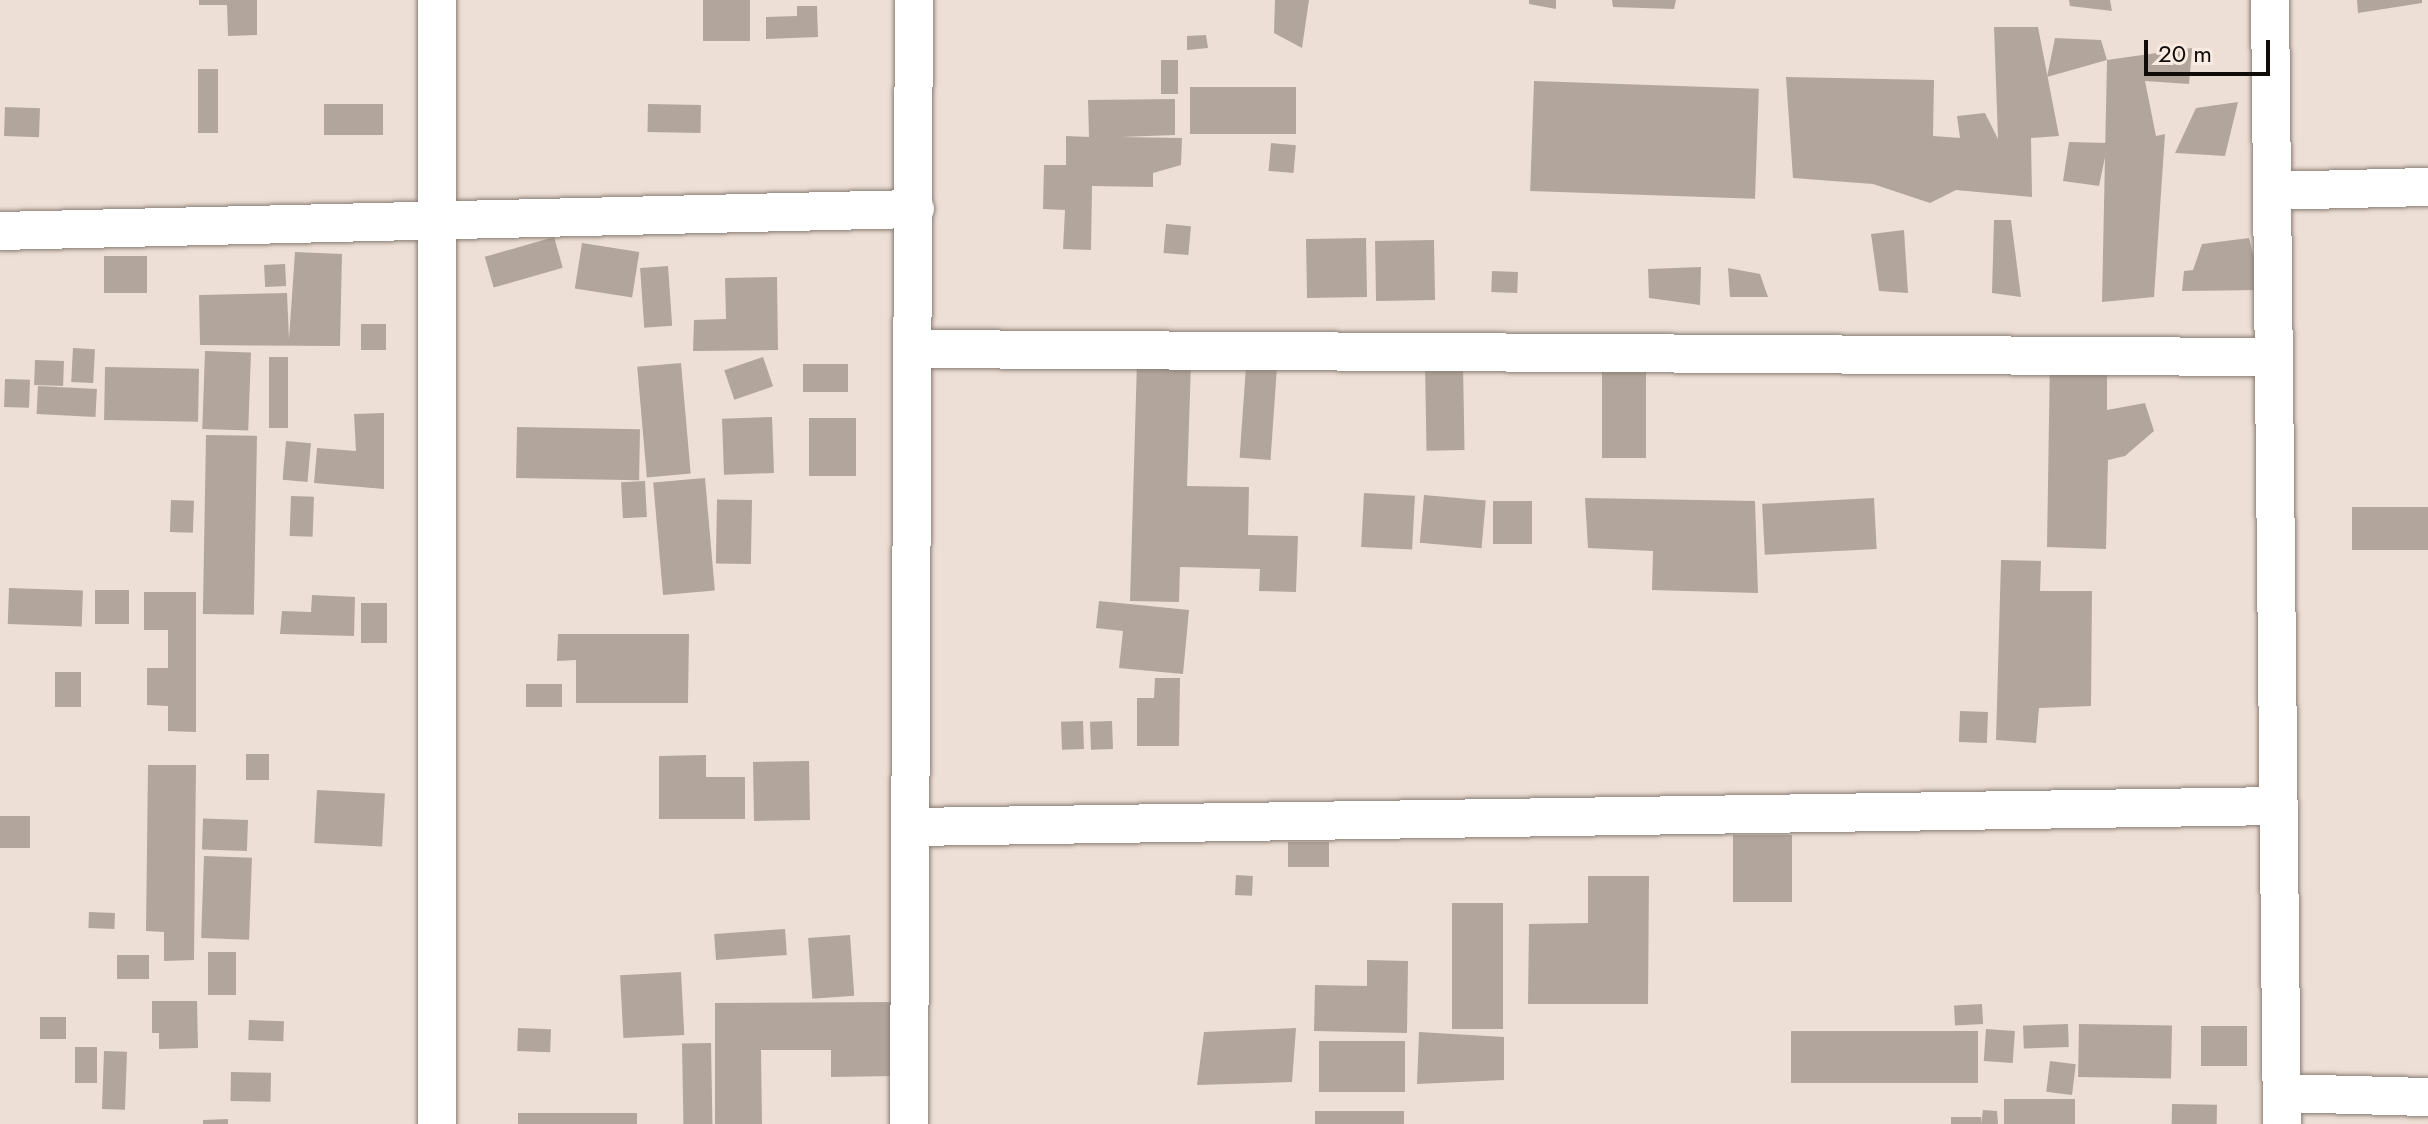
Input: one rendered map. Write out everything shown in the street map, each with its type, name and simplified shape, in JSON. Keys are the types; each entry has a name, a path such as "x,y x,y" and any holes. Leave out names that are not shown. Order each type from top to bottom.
{"street":[{"path":"437,0 437,1124"},
{"path":"909,1124 914,0"},
{"path":"2270,0 2282,1109 2428,1097"},
{"path":"2272,191 2428,187"},
{"path":"0,231 915,209"},
{"path":"914,349 2274,357"},
{"path":"912,827 2279,806"}],"building":[{"path":"199,0 257,0 257,35 228,36 227,5 199,5"},
{"path":"703,0 750,0 750,41 703,41"},
{"path":"1275,0 1309,0 1302,48 1274,33"},
{"path":"1529,0 1556,0 1556,9 1529,4"},
{"path":"1612,0 1676,0 1674,9 1613,7"},
{"path":"2069,0 2110,0 2112,11 2070,6"},
{"path":"2357,0 2422,0 2422,3 2358,13"},
{"path":"797,6 817,6 818,37 766,39 766,17 797,16"},
{"path":"1994,27 2038,27 2059,136 2031,138 2032,197 1956,190 1930,203 1873,184 1793,178 1786,77 1934,80 1933,136 1960,138 1957,116 1985,113 1998,139"},
{"path":"1206,35 1208,48 1187,50 1187,36"},
{"path":"2055,38 2101,40 2107,60 2047,77"},
{"path":"2192,48 2189,84 2145,81 2156,136 2165,134 2154,297 2102,302 2107,60"},
{"path":"1161,60 1178,60 1178,94 1161,94"},
{"path":"198,69 218,69 218,133 198,133"},
{"path":"1534,81 1759,89 1755,199 1530,191"},
{"path":"1190,87 1296,87 1296,134 1190,134"},
{"path":"1175,99 1175,135 1121,137 1182,138 1181,165 1153,173 1153,187 1092,186 1091,250 1063,249 1065,210 1043,209 1044,165 1066,165 1066,136 1089,137 1088,100"},
{"path":"2238,102 2225,156 2175,153 2196,108"},
{"path":"324,104 383,104 383,135 324,135"},
{"path":"648,104 701,105 701,133 648,132"},
{"path":"5,107 40,108 39,137 4,136"},
{"path":"2069,142 2108,143 2099,186 2063,181"},
{"path":"1271,143 1296,145 1293,173 1269,171"},
{"path":"1994,220 2011,220 2021,297 1992,293"},
{"path":"1166,224 1191,226 1188,255 1163,253"},
{"path":"1904,230 1908,293 1879,291 1871,234"},
{"path":"554,237 563,268 494,288 485,257"},
{"path":"1366,238 1367,297 1307,298 1306,239"},
{"path":"2249,238 2262,290 2182,291 2184,271 2193,270 2202,244"},
{"path":"1434,240 1435,300 1376,301 1375,241"},
{"path":"582,243 639,252 632,298 575,288"},
{"path":"295,252 342,254 340,346 200,345 199,295 287,293 289,339"},
{"path":"104,256 147,256 147,293 104,293"},
{"path":"285,264 286,286 265,287 264,265"},
{"path":"668,266 672,326 644,328 640,268"},
{"path":"1701,267 1700,305 1649,298 1648,269"},
{"path":"1728,268 1760,274 1768,297 1730,297"},
{"path":"1492,271 1518,272 1517,293 1491,292"},
{"path":"777,277 778,350 693,351 694,320 726,319 725,278"},
{"path":"361,324 386,324 386,350 361,350"},
{"path":"73,348 95,349 93,383 71,382"},
{"path":"205,351 251,353 248,431 202,429"},
{"path":"2050,356 2107,356 2107,410 2145,403 2154,431 2125,456 2108,460 2106,549 2047,547"},
{"path":"269,357 288,357 288,428 269,428"},
{"path":"763,357 773,386 734,400 724,370"},
{"path":"35,360 64,361 63,386 34,385"},
{"path":"1137,361 1191,362 1187,486 1249,487 1248,535 1298,536 1296,592 1259,591 1260,569 1180,567 1179,602 1130,601"},
{"path":"681,363 691,474 647,477 637,367"},
{"path":"1463,363 1465,450 1427,451 1425,364"},
{"path":"803,364 848,364 848,392 803,392"},
{"path":"1246,366 1277,368 1271,460 1240,458"},
{"path":"1602,366 1646,366 1646,458 1602,458"},
{"path":"105,367 199,369 198,422 104,420"},
{"path":"5,379 30,380 29,408 4,407"},
{"path":"38,386 97,389 95,417 37,414"},
{"path":"384,413 384,489 314,483 317,448 356,451 354,414"},
{"path":"772,417 774,473 724,475 722,419"},
{"path":"809,418 856,418 856,476 809,476"},
{"path":"517,427 640,429 639,480 516,478"},
{"path":"206,435 257,436 254,615 203,614"},
{"path":"286,441 311,443 308,482 283,480"},
{"path":"705,478 715,591 663,595 653,483"},
{"path":"645,481 647,517 623,518 621,482"},
{"path":"1364,493 1415,496 1412,550 1361,547"},
{"path":"1424,495 1486,500 1482,548 1420,543"},
{"path":"291,496 314,497 313,537 290,536"},
{"path":"1585,498 1755,501 1758,593 1652,590 1653,551 1588,548"},
{"path":"1874,498 1877,549 1765,555 1762,504"},
{"path":"717,499 752,500 751,564 716,563"},
{"path":"171,500 194,501 193,533 170,532"},
{"path":"1493,501 1532,501 1532,544 1493,544"},
{"path":"2352,507 2428,507 2428,550 2352,550"},
{"path":"2001,560 2041,561 2040,591 2092,591 2091,706 2039,708 2036,743 1996,740"},
{"path":"9,588 83,591 82,627 8,624"},
{"path":"95,590 129,590 129,624 95,624"},
{"path":"144,592 196,592 196,732 168,731 168,706 147,705 147,668 168,668 168,630 144,630"},
{"path":"312,595 355,597 354,636 280,634 282,611 311,612"},
{"path":"1099,601 1189,610 1183,674 1119,668 1123,631 1096,628"},
{"path":"361,603 387,603 387,643 361,643"},
{"path":"558,634 689,634 688,703 576,703 576,660 557,661"},
{"path":"55,672 81,672 81,707 55,707"},
{"path":"1155,678 1180,678 1179,746 1137,746 1137,698 1154,698"},
{"path":"526,684 562,684 562,707 526,707"},
{"path":"1960,711 1988,712 1987,743 1959,742"},
{"path":"1083,721 1084,749 1062,750 1061,722"},
{"path":"1112,721 1113,749 1091,750 1090,722"},
{"path":"246,754 269,754 269,780 246,780"},
{"path":"706,755 706,777 745,777 745,819 659,819 659,756"},
{"path":"809,761 810,820 754,821 753,762"},
{"path":"148,765 196,765 194,960 164,961 164,932 146,931"},
{"path":"317,790 385,794 382,846 314,843"},
{"path":"0,816 30,816 30,848 0,848"},
{"path":"203,818 248,820 247,851 202,849"},
{"path":"1733,835 1792,835 1792,902 1733,902"},
{"path":"1288,842 1329,842 1329,867 1288,867"},
{"path":"204,856 252,858 249,940 201,938"},
{"path":"1236,875 1253,876 1252,896 1235,895"},
{"path":"1588,876 1649,876 1648,1004 1528,1004 1529,924 1588,923"},
{"path":"1452,903 1503,903 1503,1029 1452,1029"},
{"path":"89,912 115,913 114,929 88,928"},
{"path":"785,929 787,955 716,960 714,934"},
{"path":"850,935 854,996 812,999 808,938"},
{"path":"208,952 236,952 236,995 208,995"},
{"path":"117,955 149,955 149,979 117,979"},
{"path":"1367,960 1408,961 1407,1033 1314,1031 1315,985 1367,986"},
{"path":"681,972 684,1035 623,1038 620,975"},
{"path":"152,1001 197,1001 198,1048 159,1049 159,1033 152,1033"},
{"path":"896,1002 896,1076 831,1077 831,1050 761,1050 762,1124 715,1124 715,1003"},
{"path":"1982,1004 1983,1024 1955,1025 1954,1005"},
{"path":"40,1017 66,1017 66,1039 40,1039"},
{"path":"249,1020 284,1021 283,1041 248,1040"},
{"path":"2068,1024 2069,1047 2024,1049 2023,1026"},
{"path":"2079,1024 2172,1026 2171,1079 2078,1077"},
{"path":"2201,1026 2247,1026 2247,1066 2201,1066"},
{"path":"518,1028 551,1029 550,1052 517,1051"},
{"path":"1296,1028 1292,1082 1197,1085 1204,1032"},
{"path":"1986,1029 2015,1031 2013,1063 1984,1061"},
{"path":"1791,1031 1978,1031 1978,1083 1791,1083"},
{"path":"1419,1032 1504,1037 1504,1080 1417,1084"},
{"path":"1319,1041 1405,1041 1405,1092 1319,1092"},
{"path":"711,1043 712,1124 683,1124 682,1044"},
{"path":"75,1047 97,1047 97,1083 75,1083"},
{"path":"104,1051 127,1052 125,1110 102,1109"},
{"path":"2050,1061 2076,1064 2072,1095 2046,1092"},
{"path":"231,1072 271,1073 270,1102 230,1101"},
{"path":"2004,1099 2075,1099 2075,1124 2004,1124"},
{"path":"2172,1104 2217,1105 2217,1124 2172,1124"},
{"path":"1983,1110 1997,1111 1998,1124 1981,1124"},
{"path":"1315,1111 1404,1111 1404,1124 1315,1124"},
{"path":"518,1113 637,1113 637,1124 518,1124"},
{"path":"1951,1117 1981,1117 1981,1124 1951,1124"},
{"path":"228,1119 228,1124 203,1124 203,1120"}]}
